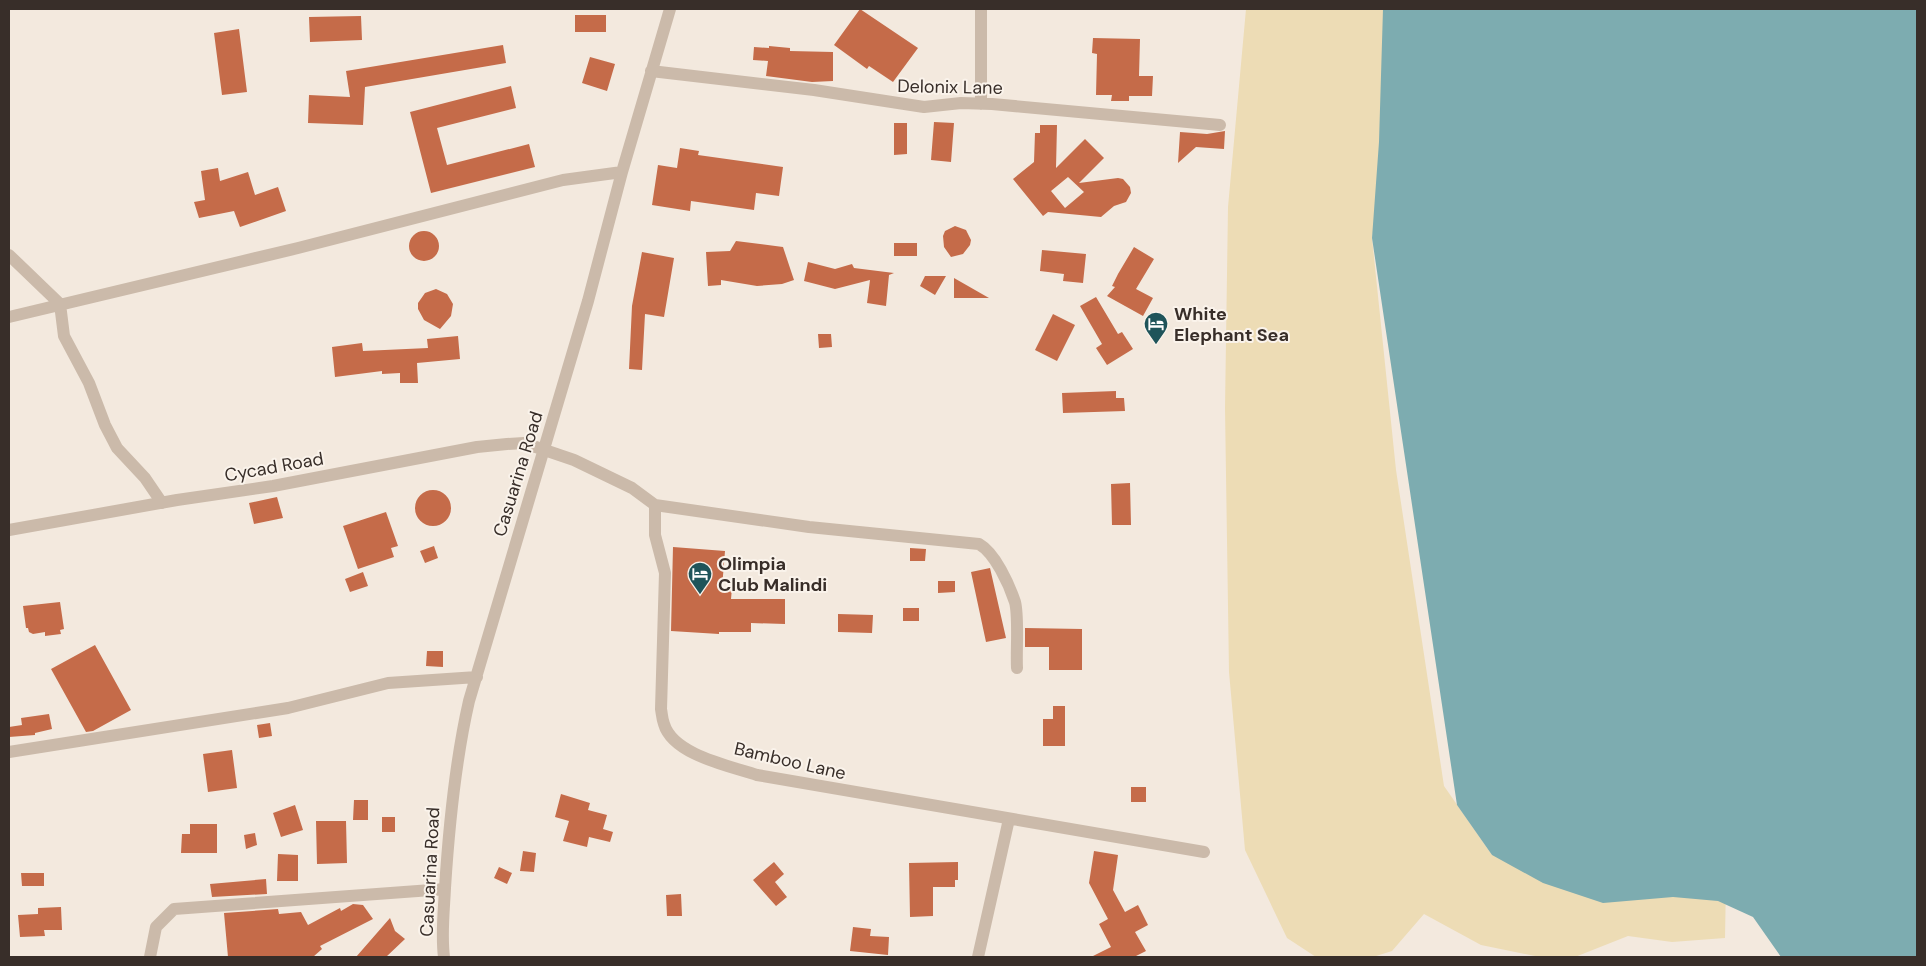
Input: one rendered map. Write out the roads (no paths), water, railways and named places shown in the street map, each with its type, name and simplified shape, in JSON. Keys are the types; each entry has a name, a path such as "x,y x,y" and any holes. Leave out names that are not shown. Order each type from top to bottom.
{"street":[{"name":"Casuarina Road","path":"444,957 445,889 449,824 460,741 477,677 588,301 622,172 670,9"},
{"path":"981,9 981,104"},
{"name":"Delonix Lane","path":"651,71 814,90 924,107 961,102 1220,125"},
{"path":"9,318 60,304 298,248 563,180 622,172"},
{"path":"9,255 60,304 64,336 89,383 105,425 117,448 146,478 162,503"},
{"name":"Cycad Road","path":"9,530 273,486 477,447 524,443 544,450"},
{"path":"544,450 574,460 611,477 656,505 809,527 979,544 994,557 1015,603 1017,668"},
{"name":"Bamboo Lane","path":"656,505 656,535 665,573 661,709 664,725 670,735 684,748 702,757 757,775 1204,852"},
{"path":"9,752 288,708 388,683 477,677"},
{"path":"978,957 1009,819"},
{"path":"150,957 156,928 174,909 445,889"}],"water":[{"path":"1383,9 1917,9 1917,957 1781,957 1753,917 1718,901 1673,897 1603,903 1543,883 1492,855 1457,805 1372,238 1379,142"}],"place":[{"name":"White Elephant Sea","path":"1156,345"},
{"name":"Olimpia Club Malindi","path":"700,595"}]}
